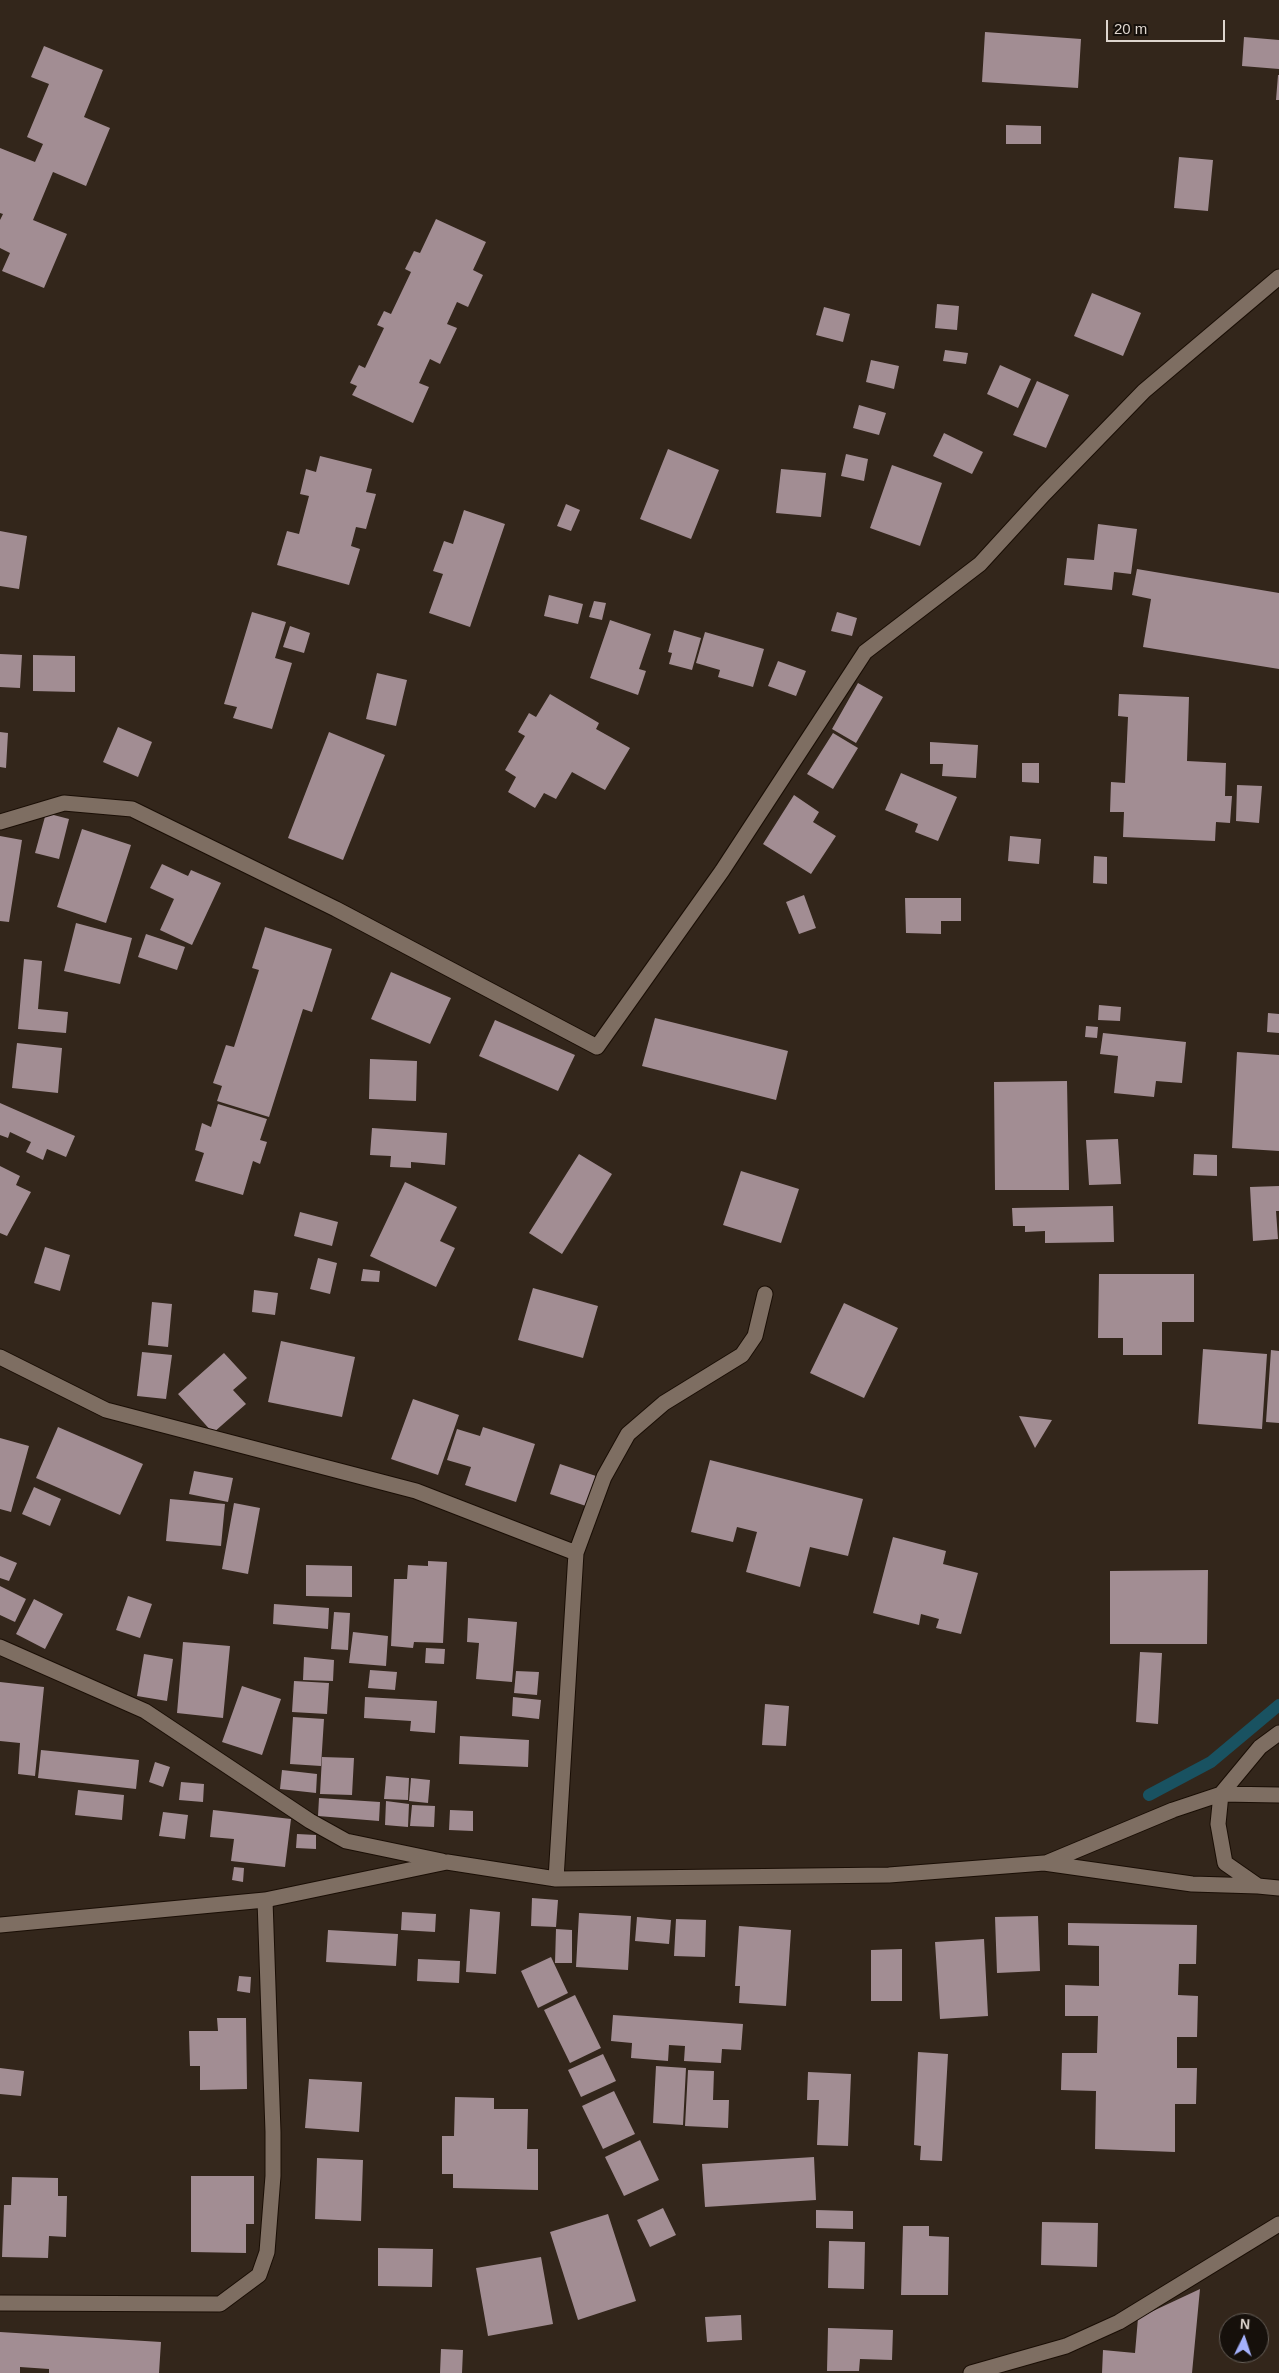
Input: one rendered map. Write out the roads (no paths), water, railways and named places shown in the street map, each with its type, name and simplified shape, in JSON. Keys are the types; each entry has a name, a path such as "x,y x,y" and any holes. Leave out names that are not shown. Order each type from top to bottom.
{"street":[{"path":"0,822 64,803 132,809 336,909 597,1047 722,871 865,652 980,564 1044,494 1144,391 1279,277"},
{"path":"556,1879 576,1552 604,1477 628,1434 664,1403 742,1355 755,1336 765,1294"},
{"path":"0,1357 106,1410 416,1491 576,1552"},
{"path":"0,1646 145,1711 310,1821 346,1842 447,1862 556,1879 889,1875 1044,1863 1192,1884 1279,1888"},
{"path":"1258,1886 1225,1863 1218,1824 1221,1794 1260,1747 1279,1733"},
{"path":"1044,1863 1173,1810 1221,1794 1279,1795"},
{"path":"0,1926 265,1900 447,1862"},
{"path":"0,2303 220,2304 259,2275 267,2252 273,2176 265,1900"},
{"path":"971,2373 1066,2346 1119,2322 1279,2224"}],"waterway":[{"path":"1149,1795 1211,1762 1279,1705"}]}
